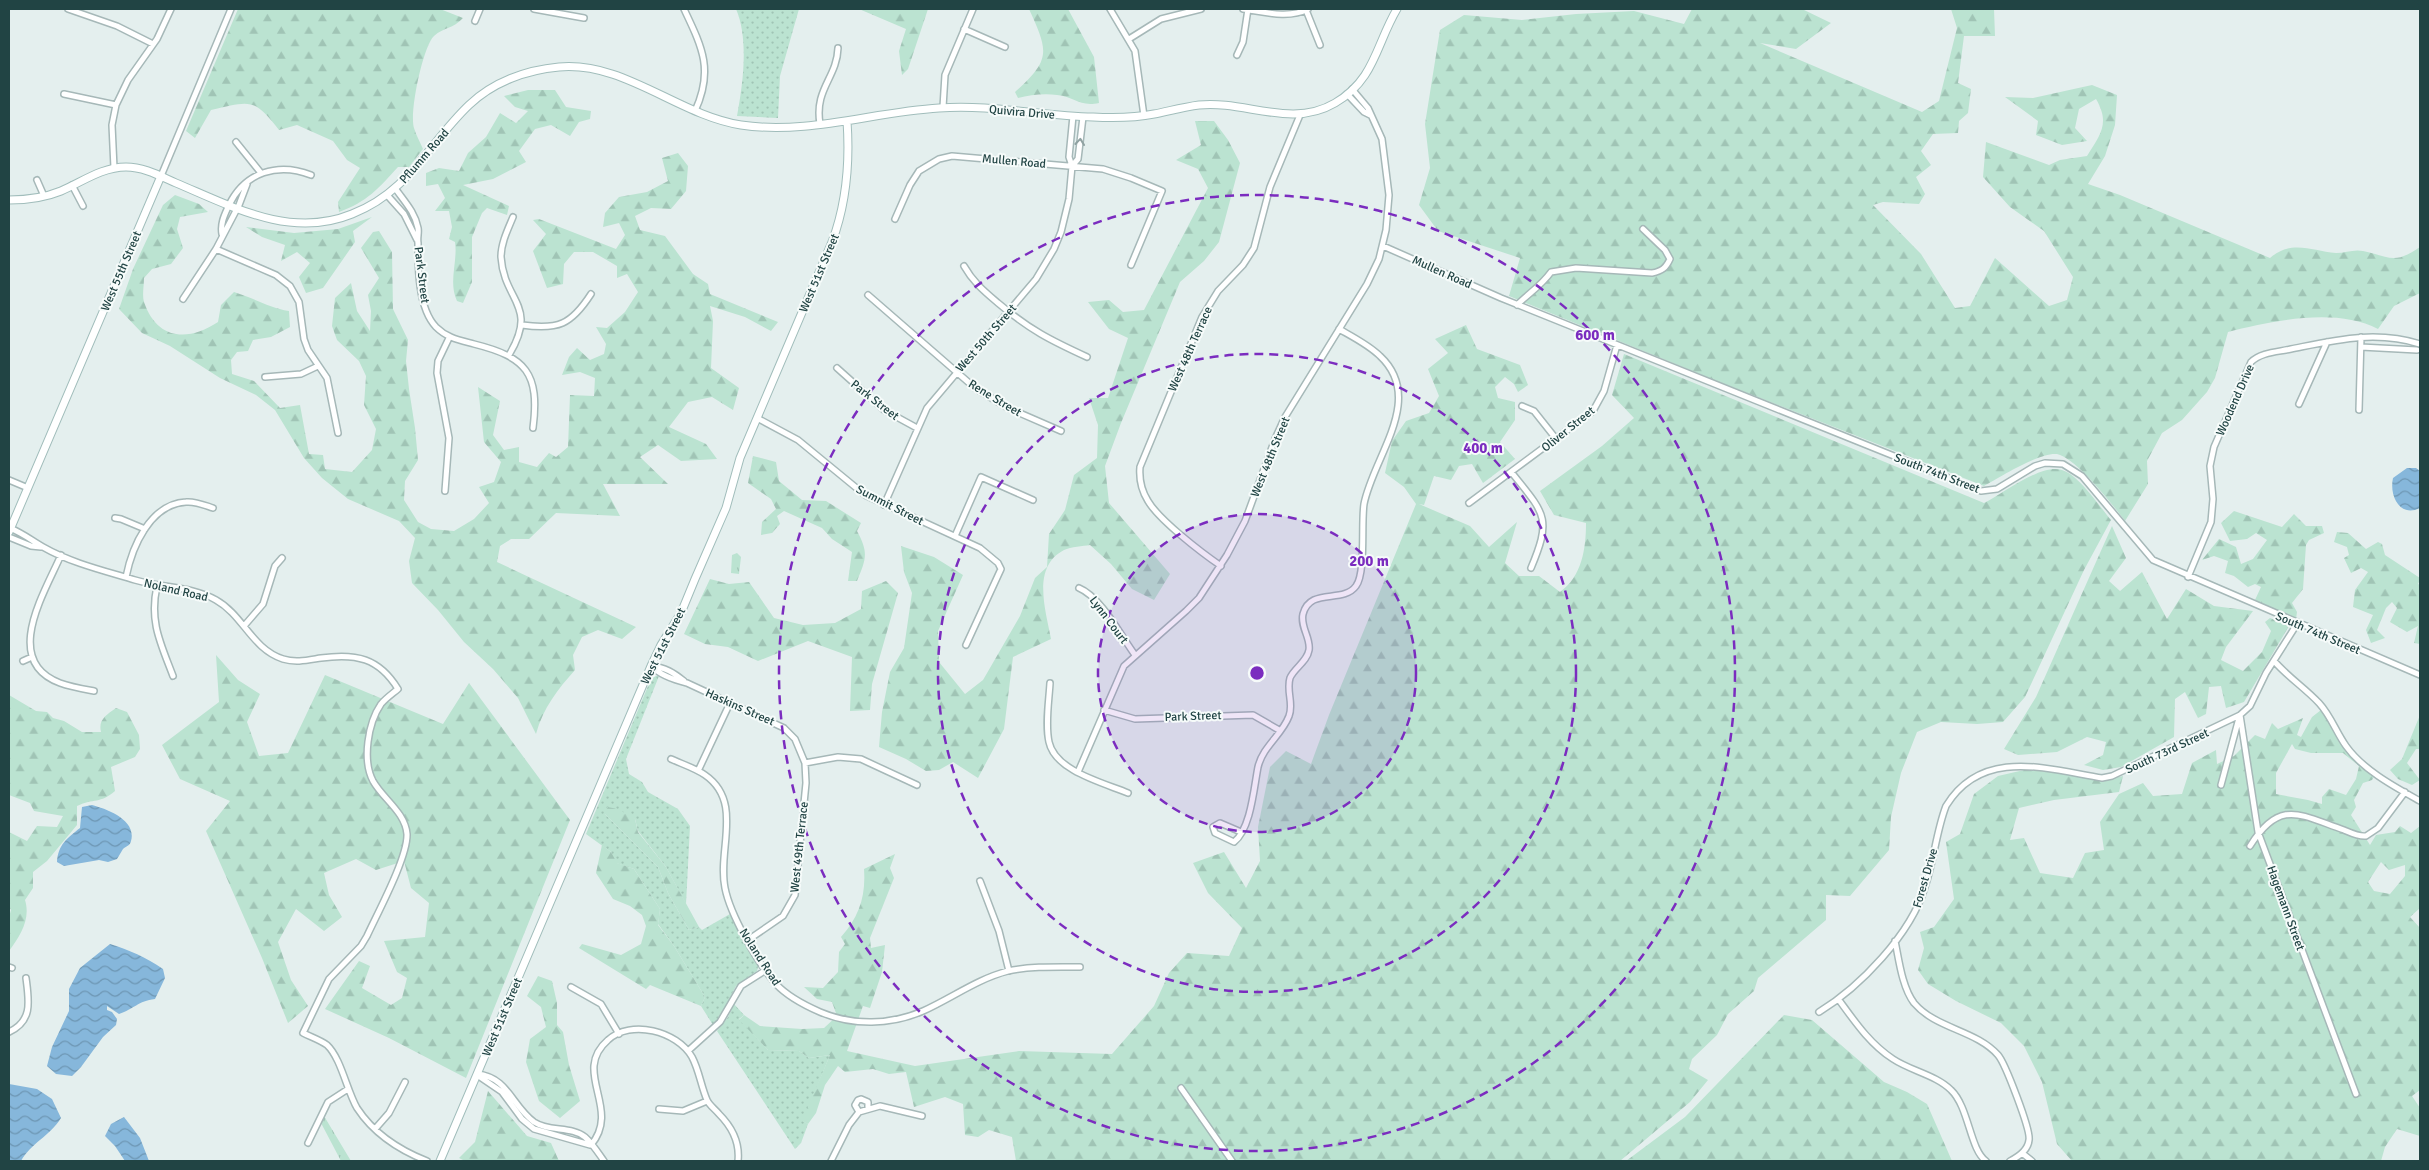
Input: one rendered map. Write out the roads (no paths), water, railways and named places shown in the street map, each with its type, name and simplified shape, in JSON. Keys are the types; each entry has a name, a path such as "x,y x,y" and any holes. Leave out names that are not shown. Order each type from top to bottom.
{"main road":[{"name":"Quivira Drive","path":"600,71 627,80 695,111 724,122 745,126 780,128 847,121 943,107 988,108 1083,117 1144,116 1216,104 1300,115 1315,112 1336,103 1368,73 1397,9"},
{"name":"Pflumm Road","path":"9,200 28,200 44,196 104,170 127,167 149,171 229,205 279,222 298,224 324,223 354,214 388,195 413,172 467,107 492,88 533,71 572,66 600,71"},
{"name":"West 51st Street","path":"440,1161 652,666 688,598 726,508 740,458 841,219 848,177 847,121"},
{"name":"West 55th Street","path":"10,530 161,176"}],"street":[{"path":"68,9 117,26 153,44"},
{"path":"114,168 112,125 116,105 128,80 153,44 171,9"},
{"name":"West 55th Street","path":"161,176 231,9"},
{"path":"476,21 480,9"},
{"path":"534,9 584,18"},
{"path":"684,9 700,44 706,71 704,89 695,111"},
{"path":"943,107 945,74 973,9"},
{"path":"1110,9 1129,39 1136,56 1144,116"},
{"path":"1129,39 1161,19 1183,10 1200,9"},
{"path":"1237,55 1243,42 1246,9 1280,14 1307,10 1320,45"},
{"path":"964,29 1005,47"},
{"path":"820,124 819,103 836,63 838,48"},
{"name":"West 48th Street","path":"1078,772 1118,676 1135,655 1154,642 1186,611 1221,566 1245,521 1274,439 1285,417 1372,274 1383,246 1388,220 1389,195 1382,139 1376,123 1370,115 1364,112 1350,91"},
{"path":"64,94 116,105"},
{"name":"West 48th Terrace","path":"1221,566 1196,548 1148,502 1141,484 1140,467 1202,317 1218,291 1243,264 1254,248 1270,187 1300,115"},
{"name":"West 50th Street","path":"884,505 916,428 927,408 1036,279 1054,249 1066,215 1072,166 1069,157 1073,116"},
{"name":"West 50th Street","path":"1072,166 1078,159 1083,117"},
{"path":"236,142 261,173"},
{"name":"Mullen Road","path":"895,219 913,179 925,166 939,159 964,157 1113,171 1162,191 1131,265"},
{"path":"222,234 220,227 236,192 261,173 288,169 311,175"},
{"path":"37,180 44,196"},
{"path":"183,299 216,249 237,208 246,184"},
{"path":"72,185 83,206"},
{"name":"Park Street","path":"395,188 413,214 418,228 417,240 426,310 435,326 449,338"},
{"name":"Park Street","path":"388,195 406,218 417,240"},
{"path":"406,218 413,214"},
{"path":"509,355 517,341 522,325 518,303 504,273 501,257 502,246 513,217"},
{"path":"1517,305 1530,292 1543,284 1551,272 1576,268 1661,272 1667,266 1670,259 1666,250 1643,229"},
{"name":"Mullen Road","path":"1383,246 1501,298"},
{"path":"216,249 276,275 290,286 302,312 304,339 318,366 327,378 338,432"},
{"path":"964,266 972,280 1008,312 1037,333 1087,357"},
{"path":"522,325 554,327 564,323 580,312 591,294"},
{"name":"Rene Street","path":"868,295 975,388 1008,408 1061,431"},
{"name":"South 74th Street","path":"1501,298 1981,491 1997,489 2035,466 2045,463 2063,464 2082,476 2146,555 2160,564 2420,675"},
{"path":"1240,832 1220,823 1213,827 1215,833 1234,842 1240,832 1250,808 1262,757 1289,716 1291,710 1290,680 1307,656 1309,649 1302,623 1304,610 1317,598 1350,592 1356,587 1361,576 1364,503 1398,410 1396,381 1385,361 1339,329"},
{"path":"2359,410 2361,337"},
{"name":"Woodend Drive","path":"2188,576 2211,522 2213,499 2210,466 2214,447 2251,362 2264,354 2342,338 2361,337 2406,340 2420,344"},
{"path":"445,491 449,438 436,373 438,361 449,338 509,355 525,371 535,391 536,402 533,428"},
{"path":"2299,404 2327,342"},
{"name":"Oliver Street","path":"1469,503 1557,440 1593,411 1600,402 1617,345"},
{"path":"2361,347 2418,350"},
{"path":"266,376 301,374 318,366"},
{"name":"Park Street","path":"836,368 884,410 916,428"},
{"path":"1522,406 1534,411 1557,440"},
{"name":"Summit Street","path":"757,418 798,440 857,490 884,505 987,552 1001,569 966,645"},
{"path":"1512,473 1530,496 1543,518 1543,537 1531,568"},
{"path":"955,536 981,477 1033,500"},
{"path":"9,480 28,488"},
{"path":"126,577 134,550 145,529 157,514 172,505 186,502 213,508"},
{"path":"114,518 122,519 145,529"},
{"name":"Noland Road","path":"10,530 34,539 42,547"},
{"name":"Noland Road","path":"9,537 126,577 157,586 204,594 230,610 259,646 272,654 299,662 341,656 360,658 383,669 398,689 382,703 376,713 367,762 373,782 397,811 405,825 407,835 405,849 367,936 361,946 329,979 303,1033 323,1042 332,1051 348,1088"},
{"path":"61,555 31,625 29,638 32,656 42,670 58,683 94,691"},
{"path":"244,626 263,604 275,566 282,558"},
{"path":"157,586 153,613 155,627 173,676"},
{"name":"Lynn Court","path":"1079,588 1086,590 1096,600 1135,655"},
{"path":"2221,785 2240,715 2250,706 2274,661 2297,624"},
{"path":"23,661 32,656"},
{"path":"2274,661 2290,679 2320,704 2347,748 2356,757 2420,801"},
{"name":"Haskins Street","path":"652,666 672,672 687,683 778,724 789,732 800,749 805,763"},
{"path":"1050,683 1049,742 1059,761 1078,772 1128,793"},
{"path":"698,771 730,703"},
{"name":"Park Street","path":"1104,710 1135,719 1253,715 1279,730"},
{"name":"South 73rd Street","path":"2003,768 2024,765 2102,778 2112,776 2240,715"},
{"name":"Hagemann Street","path":"2240,715 2258,832 2356,1094"},
{"path":"805,763 838,757 861,759 917,785"},
{"name":"Noland Road","path":"671,759 698,771 714,782 724,799 727,817 723,862 725,887 731,908 766,970 776,984 796,1000 829,1016 853,1022 888,1022 923,1011 968,986 1009,971 1048,966 1080,968"},
{"name":"West 49th Terrace","path":"748,940 783,916 796,895 806,783 805,763"},
{"name":"Forest Drive","path":"1819,1012 1839,1000 1855,986 1909,925 1921,902 1944,810 1952,796 1966,783 1978,776 2003,768"},
{"path":"2250,846 2258,832 2282,815 2291,813 2351,833 2366,836 2375,831 2406,792"},
{"path":"980,881 999,931 1009,971"},
{"path":"1895,941 1905,981 1915,1003 1931,1018 1986,1046 2002,1062 2030,1135 2029,1144 2022,1153 2010,1161"},
{"path":"688,1050 720,1022 741,986 766,970"},
{"path":"9,1032 19,1027 26,1018 28,1007 26,978"},
{"path":"571,987 601,1004 618,1034"},
{"path":"1839,1000 1858,1026 1878,1047 1894,1059 1950,1089 1962,1104 1979,1153 1986,1161"},
{"path":"591,1145 599,1135 603,1115 594,1078 594,1062 602,1046 608,1039 630,1030 652,1032 673,1039 688,1050 695,1064 708,1102 732,1130 738,1145 738,1161"},
{"path":"477,1074 486,1075 502,1084 527,1115 537,1124 557,1133"},
{"path":"477,1074 502,1092 522,1119 539,1132 585,1137 604,1161"},
{"path":"375,1129 389,1113 405,1082"},
{"path":"308,1144 328,1102 348,1088 358,1109 375,1129 398,1148 427,1161"},
{"path":"1181,1088 1232,1161"},
{"path":"859,1112 855,1106 858,1100 862,1099 868,1102 868,1108"},
{"path":"659,1109 683,1111 708,1102"},
{"path":"831,1161 849,1125 859,1112 868,1108 886,1107 922,1116"},
{"path":"522,1119 527,1115"},
{"path":"2022,1153 2032,1161"}],"water":[{"path":"2407,468 2416,468 2420,471 2420,508 2413,510 2402,508 2398,504 2392,485 2393,478"},
{"path":"92,805 105,809 125,821 130,827 132,834 130,843 123,849 117,859 108,862 99,860 64,866 57,862 61,846 80,828 82,807"},
{"path":"110,944 137,954 157,965 163,969 165,978 155,999 144,1001 119,1014 107,1006 107,1010 112,1012 117,1019 116,1025 103,1037 72,1076 56,1074 47,1066 52,1047 69,1011 69,989 80,968"},
{"path":"9,1084 37,1089 52,1099 61,1118 52,1130 30,1149 21,1161 9,1161"},
{"path":"124,1117 140,1138 149,1161 125,1161 115,1146 105,1136 111,1124"}]}
